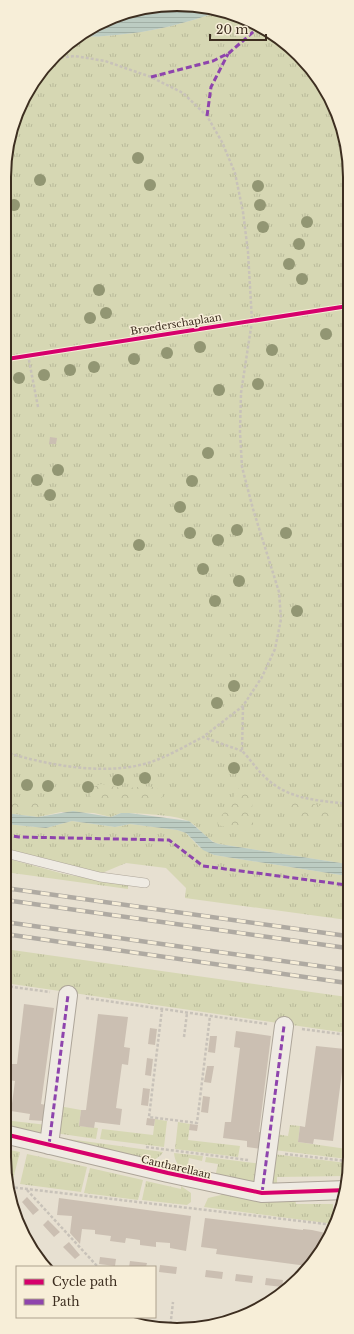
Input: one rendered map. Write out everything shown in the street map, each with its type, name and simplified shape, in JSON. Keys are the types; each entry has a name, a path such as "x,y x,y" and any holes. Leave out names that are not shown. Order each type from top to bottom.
{"street":[{"path":"49,1145 68,995"},
{"path":"262,1193 284,1026"},
{"name":"Cantharellaan","path":"11,1136 182,1177 262,1193 340,1190"}],"lane":[{"path":"11,855 100,877 145,883"}],"path":[{"path":"11,754 61,767 129,767 158,760 203,737 243,706 262,677 275,649 281,619 279,592 253,509 242,467 240,432 242,393 252,321 248,252 243,212 235,173 222,142 207,116 183,93 151,76 105,60 75,56 63,57"},
{"path":"244,322 260,320"},
{"path":"21,356 36,354"},
{"path":"28,355 38,408"},
{"path":"242,751 243,706"},
{"path":"203,737 242,751 267,779 288,794 304,799 343,804"},
{"path":"11,987 343,1034"},
{"path":"162,1009 149,1117 197,1123 210,1016"},
{"path":"184,1037 187,1013"},
{"path":"140,1146 267,1157 343,1161"},
{"path":"14,1187 328,1225"},
{"path":"26,1189 97,1266"},
{"path":"171,1323 173,1302"}],"green space":[{"path":"210,14 230,20 260,33 286,52 309,76 321,94 334,124 342,155 343,863 219,844 207,837 190,822 170,816 121,813 111,817 94,813 61,812 38,817 11,814 11,166 14,145 24,113 33,94 52,68 76,45 90,36 143,32"},
{"path":"101,784 122,788 155,788 162,792 162,798 157,801 133,800 97,803 91,800 90,788"},
{"path":"241,786 246,788 252,796 254,828 251,831 221,826 217,823 230,805 236,791"},
{"path":"11,795 16,798 34,798 40,804 37,811 26,811 11,808"},
{"path":"294,800 339,810 341,818 336,821 299,818 286,811 282,806 285,801"},
{"path":"72,821 115,827 130,824 177,830 186,833 199,847 214,855 343,875 343,919 185,898 186,888 166,868 126,863 102,873 11,850 11,825 46,828"},
{"path":"11,860 64,874 128,885 128,889 11,873"},
{"path":"11,950 343,996 343,1032 11,984"},
{"path":"59,1106 81,1110 79,1126 98,1128 96,1139 55,1133"},
{"path":"155,1119 167,1121 164,1147 100,1139 102,1129 153,1135"},
{"path":"11,1121 47,1125 46,1138 11,1130"},
{"path":"178,1122 190,1124 188,1140 240,1146 238,1157 175,1149"},
{"path":"290,1125 300,1126 298,1142 343,1148 343,1159 274,1150 275,1134 288,1136"},
{"path":"54,1137 163,1152 153,1161"},
{"path":"11,1150 20,1152 12,1181"},
{"path":"174,1153 203,1156 202,1161 189,1158 187,1170 178,1164"},
{"path":"27,1154 87,1167 81,1192 20,1184"},
{"path":"273,1154 343,1163 342,1176 277,1177 277,1184 269,1184"},
{"path":"206,1157 262,1164 260,1185 215,1177 218,1164 205,1162"},
{"path":"90,1168 143,1180 138,1200 84,1193"},
{"path":"146,1181 181,1189 181,1186 191,1193 191,1202 187,1205 142,1200"},
{"path":"222,1193 295,1198 296,1204 333,1204 333,1213 329,1223 204,1207 208,1198 221,1195"}],"shaded area":[{"path":"188,11 210,14 182,23 143,32 90,36 113,24 155,12"},
{"path":"73,811 111,817 121,813 129,813 189,821 213,842 343,863 343,875 214,855 203,850 186,833 177,830 130,824 115,827 72,821 46,828 11,825 11,814 38,817"}],"building":[{"path":"50,437 57,438 56,444 49,444"},
{"path":"24,1004 54,1008 41,1104 46,1105 44,1121 29,1120 30,1114 11,1111 15,1081 11,1080 11,1064 17,1064"},
{"path":"98,1014 128,1017 124,1047 130,1048 128,1065 122,1064 116,1108 122,1109 120,1125 95,1122 94,1128 79,1126 81,1110 86,1110"},
{"path":"150,1028 157,1029 155,1045 148,1044"},
{"path":"236,1031 271,1036 259,1132 264,1133 262,1149 247,1147 247,1141 223,1138 225,1122 231,1122 240,1048 234,1047"},
{"path":"210,1036 217,1036 215,1053 208,1052"},
{"path":"316,1046 343,1049 343,1064 333,1141 314,1139 313,1144 298,1142 300,1126 305,1127"},
{"path":"147,1058 153,1059 151,1076 145,1075"},
{"path":"207,1066 214,1066 211,1083 204,1082"},
{"path":"143,1088 150,1089 148,1106 141,1105"},
{"path":"203,1096 210,1097 208,1113 201,1112"},
{"path":"147,1118 155,1119 154,1126 146,1125"},
{"path":"190,1124 198,1125 197,1131 189,1130"},
{"path":"27,1197 39,1210 33,1215 22,1202"},
{"path":"59,1198 191,1216 186,1251 170,1248 170,1243 156,1242 156,1247 140,1245 140,1240 126,1238 125,1243 110,1241 111,1236 95,1234 95,1230 82,1229 80,1244 70,1233 72,1216 57,1215"},
{"path":"205,1218 312,1230 325,1233 309,1258 303,1265 216,1254 217,1249 201,1247"},
{"path":"48,1220 60,1232 54,1237 43,1225"},
{"path":"69,1242 80,1255 75,1259 63,1247"},
{"path":"100,1257 116,1259 115,1266 99,1264"},
{"path":"130,1261 147,1263 146,1266 129,1266"},
{"path":"160,1265 177,1267 176,1274 159,1272"},
{"path":"206,1270 223,1272 222,1279 205,1277"},
{"path":"236,1274 253,1276 252,1283 235,1281"},
{"path":"266,1278 283,1280 280,1287 265,1285"}],"railway":[{"path":"11,889 343,935"},
{"path":"11,901 343,947"},
{"path":"11,923 343,969"},
{"path":"11,935 343,982"}],"marked path":[{"path":"151,77 213,61 229,53 255,30"},
{"path":"207,116 211,87 228,54"},
{"path":"11,836 169,840 203,866 343,884"},
{"path":"49,1145 68,995"},
{"path":"262,1193 284,1026"}],"cycle path":[{"name":"Broederschaplaan","path":"11,358 343,307"},
{"path":"11,1136 168,1173 262,1193 340,1190"}]}
